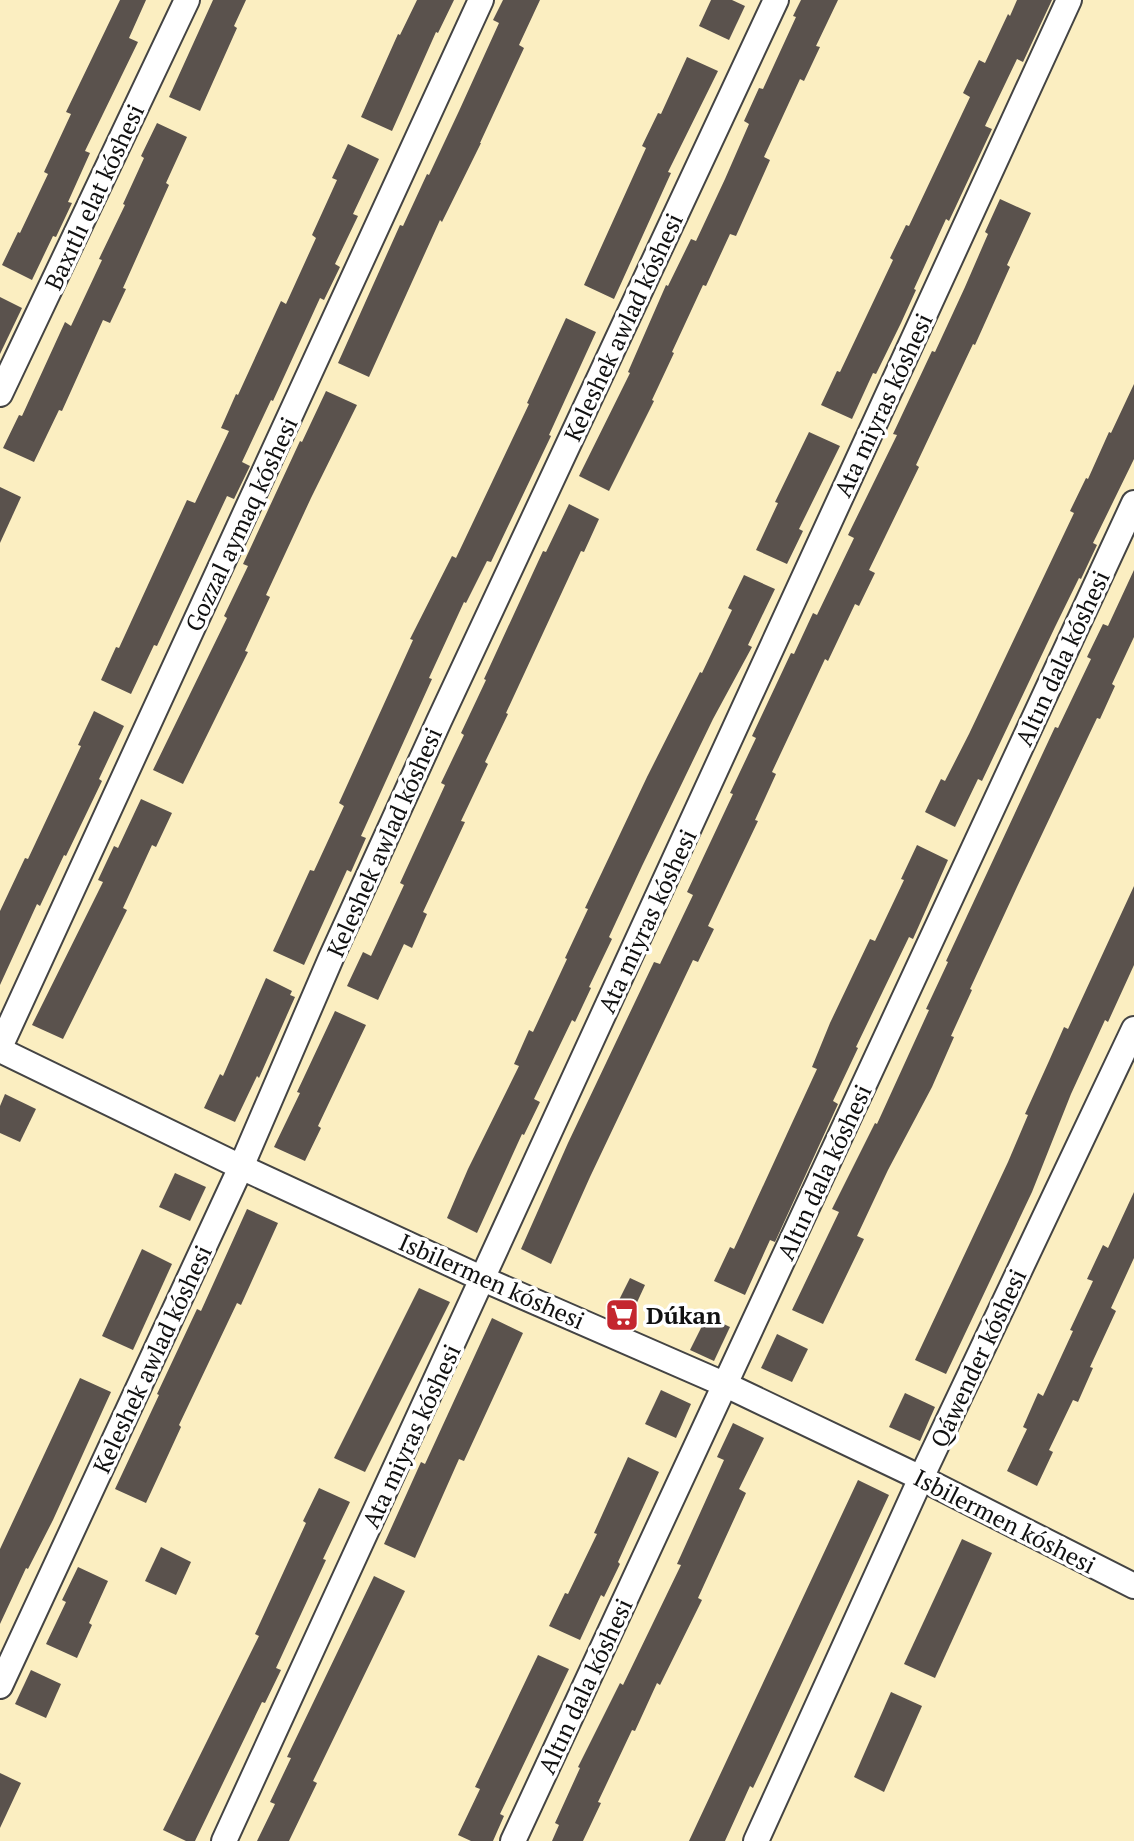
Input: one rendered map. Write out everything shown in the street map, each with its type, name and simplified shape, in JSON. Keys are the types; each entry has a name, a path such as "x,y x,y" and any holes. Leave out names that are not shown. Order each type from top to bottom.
{"street":[{"name":"Baxıtlı elat kóshesi","path":"0,394 187,0"},
{"name":"Gozzal aymaq kóshesi","path":"0,1049 481,0"},
{"name":"Keleshek awlad kóshesi","path":"0,1686 240,1167 439,721 776,0"},
{"name":"Ata miyras kóshesi","path":"224,1841 1069,0"},
{"name":"Altın dala kóshesi","path":"513,1841 1134,503"},
{"name":"Qáwender kóshesi","path":"756,1841 921,1478 1134,1029"},
{"name":"Isbilermen kóshesi","path":"0,1049 240,1167 483,1279 726,1385 921,1478 1134,1586"}],"sand":[{"path":"0,0 1134,0 1134,1841 0,1841"}],"building":[{"path":"120,0 146,0 129,38 138,42 85,151 90,153 68,202 72,203 32,280 2,265 48,174 44,172 71,114 66,112"},
{"path":"213,0 246,0 234,26 237,28 200,111 169,97"},
{"path":"417,0 454,0 438,33 436,32 392,131 361,117 398,34 400,35"},
{"path":"503,0 540,0 519,45 524,48 481,143 442,222 440,220 369,377 338,363 400,225 403,226 427,174 429,175 499,23 493,20"},
{"path":"711,0 732,0 745,6 729,40 699,26"},
{"path":"801,0 838,0 816,46 820,47 804,81 800,79 764,157 770,160 736,236 730,234 706,286 703,285 672,352 674,353 652,400 654,401 609,491 579,476 630,373 628,372 666,285 668,286 691,239 696,241 725,179 749,124 744,121 759,88 763,89"},
{"path":"1017,0 1052,0 1023,62 1017,59 985,126 992,129 949,221 946,219 901,323 876,374 873,373 852,419 821,405 837,371 840,372 893,260 890,258 906,225 909,226 970,97 963,93 979,60 985,63"},
{"path":"687,57 718,71 668,172 671,173 614,299 584,285 646,148 642,146 658,113 661,114"},
{"path":"157,123 187,137 110,323 103,320 62,411 59,410 34,462 3,448 19,415 22,416 65,322 71,326 102,260 99,259 125,205 123,204 144,158 141,156"},
{"path":"348,144 379,159 353,214 358,216 335,264 340,267 324,300 320,298 242,462 250,466 234,499 227,496 157,646 154,645 131,694 101,680 116,647 119,648 187,500 195,503 229,431 221,428 281,301 286,304 316,238 312,235 337,180 332,178"},
{"path":"1000,199 1031,213 1007,265 1010,267 869,570 875,573 859,606 855,604 828,661 825,659 772,772 776,774 755,820 758,821 708,926 714,929 698,962 693,960 551,1264 521,1249 654,962 660,964 693,895 687,892 733,794 730,793 756,738 752,736 791,653 794,654 813,613 817,615 854,538 848,535 897,435 893,434 932,351 935,352 965,287"},
{"path":"0,297 22,308 0,354"},
{"path":"566,318 596,332 549,435 551,436 491,562 487,561 466,603 464,602 361,836 366,838 351,872 347,870 304,965 273,951 310,870 314,871 344,806 339,803 413,640 410,639 452,556 456,558 529,404 527,403"},
{"path":"1134,384 1134,459 1093,543 1097,545 1081,579 1079,578 982,781 978,779 955,827 925,812 941,779 945,781 969,734 1074,513 1070,511"},
{"path":"326,391 357,405 266,595 270,597 245,651 248,652 183,784 153,770 227,618 224,616 248,566 243,564"},
{"path":"809,432 840,446 799,529 803,531 787,564 756,550 778,503 775,502"},
{"path":"0,487 21,497 0,543"},
{"path":"569,504 599,519 584,552 581,551 506,713 508,714 485,762 488,764 461,821 465,822 423,912 427,914 412,948 404,944 378,1000 347,986 363,952 371,956 404,885 400,883 445,785 441,783 464,735 461,733 486,680 484,679 543,551 546,552"},
{"path":"1134,570 1134,637 1112,684 1115,686 1100,719 1097,718 970,989 972,990 951,1036 954,1037 932,1087 857,1236 864,1239 823,1324 792,1310 839,1212 832,1209 875,1123 877,1124 929,1010 926,1009 948,962 946,961 1055,727 1058,728 1091,659 1087,657 1103,624 1108,626"},
{"path":"744,575 775,589 748,645 752,647 713,719 642,866 609,937 612,939 589,987 591,988 575,1022 572,1020 534,1099 540,1102 524,1135 522,1134 477,1233 447,1218 519,1066 514,1064 529,1030 533,1032 567,959 565,958 588,909 585,908 647,777 700,672 702,673 732,610 728,608"},
{"path":"94,711 124,726 99,779 102,781 40,906 37,904 0,985 0,911 25,858 28,859 81,746 78,745"},
{"path":"141,799 172,813 156,847 152,845 123,908 127,910 63,1039 32,1025 103,882 98,880 114,846 118,848"},
{"path":"917,845 948,860 913,939 909,937 856,1047 858,1048 833,1101 838,1104 775,1242 770,1240 745,1295 714,1281 730,1247 734,1249 817,1069 812,1067 830,1023 870,939 875,941 904,880 901,879"},
{"path":"1134,886 1134,965 1108,1022 1105,1020 1071,1094 1032,1192 946,1374 915,1360 1008,1162 1028,1115 1025,1114 1064,1027 1068,1029"},
{"path":"266,978 292,991 290,995 295,997 259,1078 257,1076 235,1122 204,1108 220,1074 223,1076"},
{"path":"335,1011 366,1025 318,1126 321,1128 305,1161 274,1147"},
{"path":"5,1094 36,1109 20,1142 0,1133 0,1106"},
{"path":"175,1173 206,1187 190,1221 159,1207"},
{"path":"1134,1192 1134,1258 1111,1308 1116,1311 1090,1367 1093,1368 1078,1402 1073,1400 1049,1450 1053,1452 1037,1486 1007,1471 1027,1429 1023,1427 1038,1393 1043,1396 1073,1331 1070,1330 1093,1281 1087,1279 1103,1245 1108,1248"},
{"path":"247,1209 278,1223 241,1305 237,1303 179,1425 181,1427 146,1503 115,1489 197,1309 201,1311"},
{"path":"142,1249 172,1264 133,1350 102,1336"},
{"path":"630,1278 645,1285 628,1322 612,1314"},
{"path":"419,1288 450,1302 365,1472 334,1458"},
{"path":"707,1316 730,1327 714,1361 690,1350"},
{"path":"492,1318 523,1333 464,1461 459,1459 415,1558 384,1544 421,1462 425,1464"},
{"path":"777,1334 808,1349 792,1382 761,1368"},
{"path":"80,1378 111,1392 53,1520 28,1569 26,1568 0,1624 0,1549"},
{"path":"661,1390 691,1404 676,1438 645,1424"},
{"path":"905,1393 935,1407 920,1441 889,1427"},
{"path":"733,1423 764,1438 739,1489 746,1493 698,1598 702,1600 660,1685 657,1683 635,1731 632,1730 583,1841 552,1841 559,1825 555,1823 580,1768 578,1767 620,1683 623,1685 681,1565 677,1564 724,1460 717,1457"},
{"path":"628,1457 659,1472 618,1562 620,1564 604,1597 601,1595 580,1640 549,1626 597,1534 594,1533"},
{"path":"858,1480 889,1495 769,1754 753,1788 750,1786 725,1841 689,1841"},
{"path":"319,1488 350,1502 276,1668 281,1670 265,1703 262,1702 195,1841 186,1841 163,1830 259,1636 255,1634 306,1523 303,1521"},
{"path":"962,1539 992,1553 935,1678 904,1664"},
{"path":"161,1547 191,1562 176,1595 145,1581"},
{"path":"78,1567 108,1581 77,1658 46,1644 66,1602 62,1600"},
{"path":"374,1576 405,1591 313,1781 317,1783 289,1841 257,1841 275,1804 270,1802 291,1758 287,1757"},
{"path":"538,1655 569,1669 500,1814 504,1816 493,1841 471,1841 458,1835 480,1789 475,1787"},
{"path":"31,1670 61,1684 46,1718 15,1704"},
{"path":"891,1692 922,1706 884,1792 854,1777"},
{"path":"0,1773 21,1783 0,1828"}],"place":[{"name":"Dúkan","path":"622,1315"}]}
